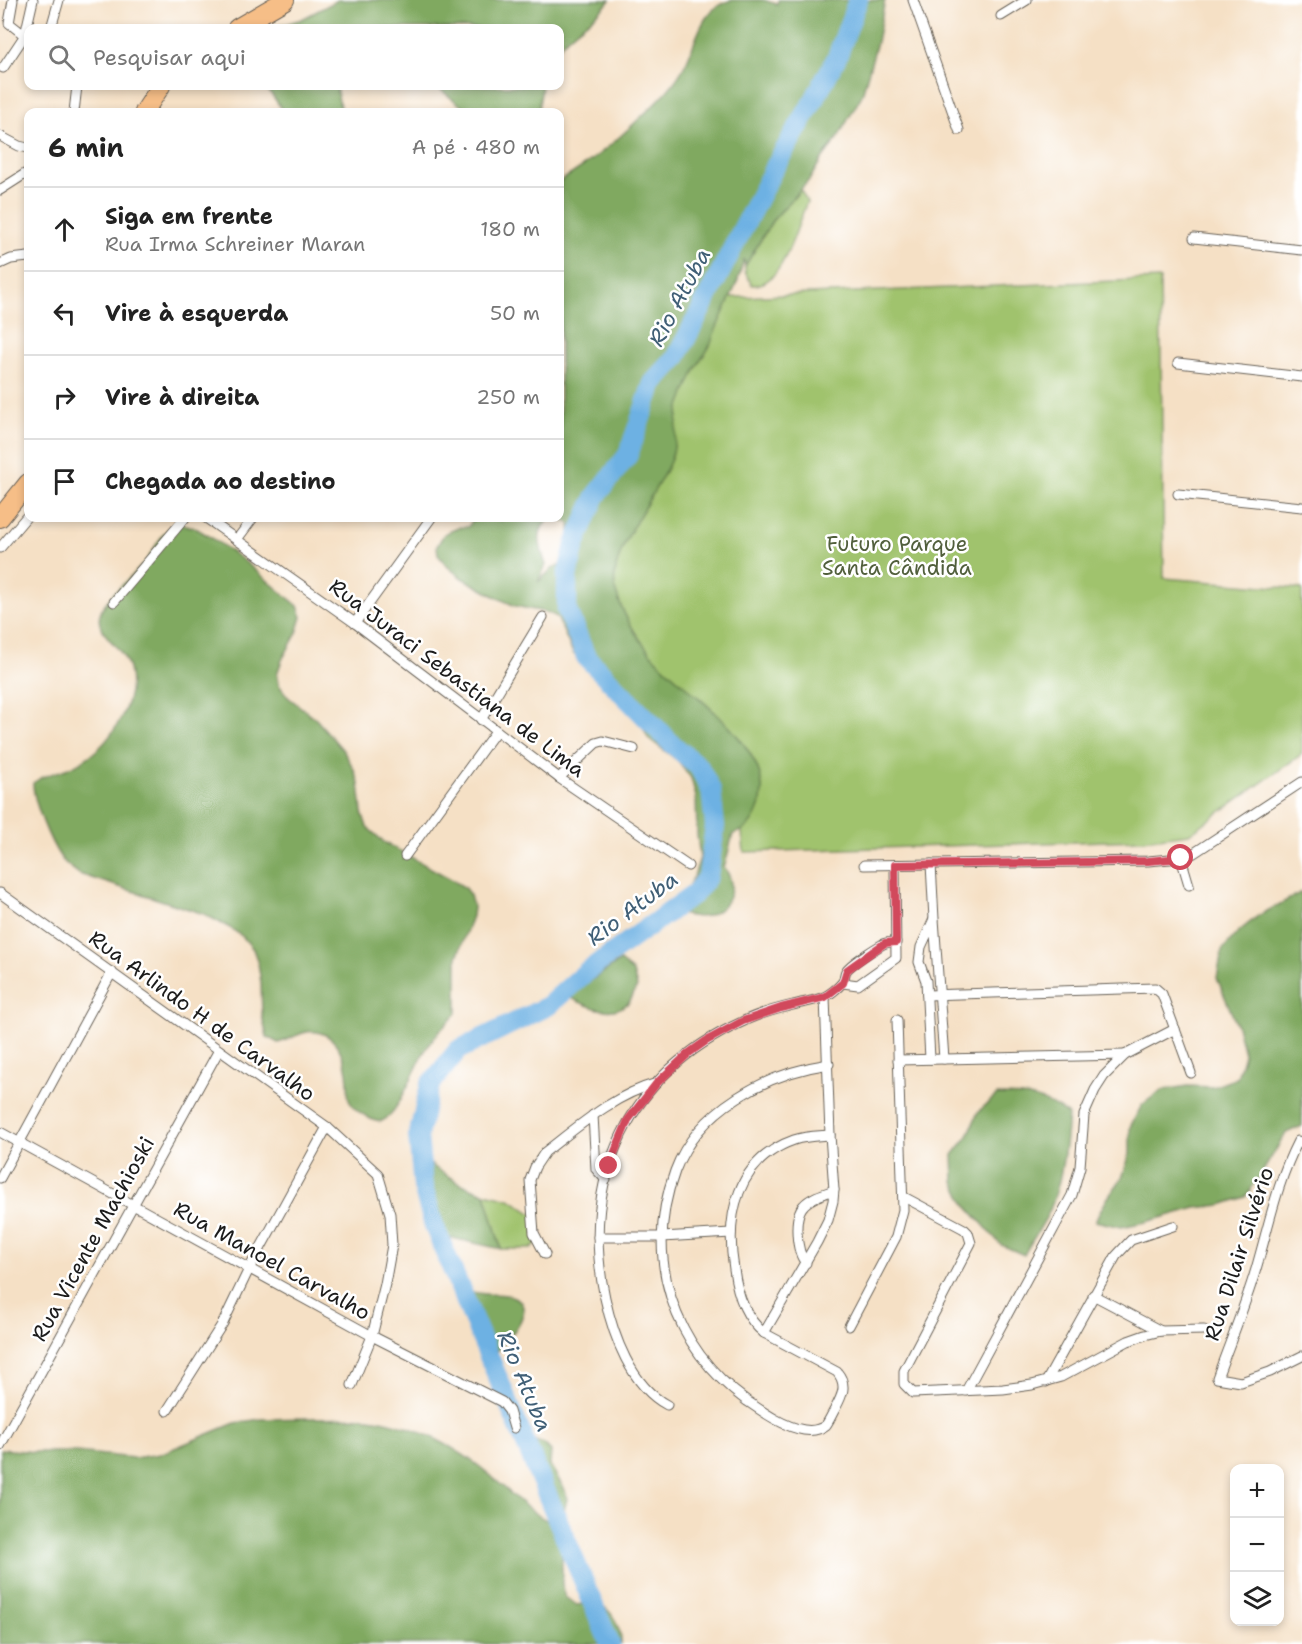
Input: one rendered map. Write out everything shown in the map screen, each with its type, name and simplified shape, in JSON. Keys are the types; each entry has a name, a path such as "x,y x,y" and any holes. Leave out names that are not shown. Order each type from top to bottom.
{"highway":[{"path":"244,24 285,0"},
{"path":"147,108 158,90"},
{"path":"0,518 24,488"}],"street":[{"path":"13,0 9,22 24,34"},
{"path":"29,24 33,0"},
{"path":"52,24 59,0"},
{"path":"913,0 959,130"},
{"path":"1001,16 1027,0"},
{"path":"3,68 24,40"},
{"path":"74,108 77,90"},
{"path":"0,136 24,147"},
{"path":"0,190 24,175"},
{"path":"1194,238 1302,250"},
{"path":"0,264 11,259 24,257"},
{"path":"1178,363 1302,377"},
{"path":"1178,494 1302,507"},
{"path":"0,549 24,520"},
{"path":"114,602 182,522"},
{"name":"Rua Juraci Sebastiana de Lima","path":"212,522 355,623 559,778 688,866"},
{"path":"238,538 250,522"},
{"path":"355,623 428,522"},
{"path":"481,720 543,617"},
{"path":"405,856 496,731"},
{"path":"559,778 596,743 603,741 634,749"},
{"path":"864,865 1148,861 1181,858 1216,840 1302,782"},
{"path":"1181,858 1189,885"},
{"path":"932,864 944,1059"},
{"path":"843,983 858,985 896,958 895,865"},
{"name":"Rua Arlindo H de Carvalho","path":"0,893 327,1127 378,1174 390,1214 392,1245 386,1284 372,1336"},
{"path":"930,1059 926,981 919,962 934,919"},
{"path":"667,1405 655,1399 632,1369 613,1327 602,1282 598,1237 600,1213 606,1179 617,1144 628,1120 657,1083 689,1053 725,1030 762,1013 825,997 843,983 847,970 885,943 896,942"},
{"path":"920,954 928,952 938,956"},
{"path":"0,1178 112,972"},
{"path":"927,995 1150,987 1160,990 1162,994 1191,1073"},
{"path":"764,1333 806,1263 828,1220 834,1190 825,997"},
{"path":"849,1326 896,1237 900,1224 904,1197 897,1020"},
{"path":"966,1391 1072,1195 1080,1167 1084,1115 1104,1076 1125,1055 1175,1029"},
{"name":"Rua Vicente Machioski","path":"0,1446 219,1050"},
{"path":"898,1060 1125,1055"},
{"path":"829,1064 791,1072 756,1086 728,1104 704,1126 684,1152 676,1168 666,1202 662,1237 665,1272 674,1306 688,1337 708,1366 740,1395 786,1424 799,1429 811,1430 826,1424 843,1391 843,1383 840,1375 764,1333 746,1313 734,1274 731,1233 736,1199 744,1180 757,1164 784,1144 805,1137 830,1135"},
{"path":"545,1254 534,1233 530,1180 545,1152 593,1115 626,1095 657,1083"},
{"path":"593,1115 596,1169 606,1179"},
{"path":"167,1411 223,1323 249,1269 327,1127"},
{"name":"Rua Manoel Carvalho","path":"0,1132 372,1336 502,1402 509,1411 514,1428"},
{"name":"Rua Dilair Silvério","path":"1300,1142 1284,1169 1253,1277 1217,1378 1241,1382 1270,1372 1302,1356"},
{"path":"806,1263 799,1251 798,1214 808,1201 834,1190"},
{"path":"904,1197 964,1229 971,1242 904,1371 904,1384 910,1391 918,1394 1018,1388 1046,1382 1071,1372 1128,1341 1161,1331 1204,1330"},
{"path":"1046,1382 1108,1268 1123,1246 1140,1236 1173,1226"},
{"path":"598,1237 662,1237 731,1233"},
{"path":"1094,1295 1161,1331"},
{"path":"352,1385 372,1336"}],"green space":[{"path":"338,0 610,0 599,13 564,42 564,24 286,24 302,19"},
{"path":"732,0 763,0 777,4 778,0 885,0 877,42 862,95 837,139 810,179 772,221 745,266 744,259 737,283 711,344 694,372 682,401 671,459 634,524 618,560 615,577 616,592 626,617 652,655 726,723 743,743 756,764 762,786 755,817 746,828 733,834 723,866 730,881 730,895 715,912 699,917 673,913 694,876 700,858 696,797 691,778 678,761 648,738 638,716 573,653 557,617 549,613 515,606 462,578 438,555 437,546 444,534 460,527 468,527 471,522 546,522 540,533 540,545 546,565 538,582 561,564 570,535 570,523 564,521 564,178 603,151 661,98 682,71 707,16 722,4"},
{"path":"267,90 337,90 340,108 281,108"},
{"path":"441,90 541,90 539,108 464,108"},
{"path":"801,190 807,202 787,253 772,276 763,283 752,285 745,272 745,266 772,221"},
{"name":"Futuro Parque Santa Cândida","path":"1160,279 1164,578 1302,589 1302,754 1189,834 1143,840 744,852 735,768 584,565 718,298"},
{"path":"179,523 194,527 209,536 243,560 298,606 302,617 297,633 277,674 279,685 288,697 316,719 342,749 359,783 362,812 367,827 385,843 464,887 470,895 473,907 472,916 457,957 457,1013 429,1044 402,1098 389,1116 382,1121 369,1118 351,1103 348,1098 344,1059 331,1039 312,1031 278,1043 267,1037 262,1016 258,963 253,949 243,937 204,914 79,874 61,858 39,811 33,783 75,765 91,755 111,735 121,718 129,695 130,672 124,657 101,628 100,615 107,601 144,563 167,530"},
{"path":"1302,892 1302,1126 1286,1133 1245,1197 1221,1205 1196,1208 1121,1227 1095,1221 1122,1178 1130,1154 1130,1127 1142,1105 1162,1090 1188,1086 1213,1087 1237,1078 1244,1054 1237,1026 1217,978 1222,950 1238,932 1258,916"},
{"path":"620,961 633,972 637,987 627,1004 613,1010 597,1009 567,996"},
{"path":"997,1095 1034,1098 1068,1114 1058,1187 1047,1216 1024,1255 1001,1245 966,1205 954,1182 953,1155 968,1136 978,1112"},
{"path":"422,1158 468,1187 485,1193 501,1249 452,1238 440,1249 427,1211"},
{"path":"485,1193 510,1199 534,1215 541,1238 531,1249 501,1249"},
{"path":"458,1290 507,1295 521,1303 523,1311 516,1329 489,1360"},
{"path":"361,1417 408,1427 452,1448 479,1466 531,1511 556,1525 563,1521 561,1513 525,1437 544,1444 551,1451 550,1465 565,1490 567,1499 562,1536 562,1584 565,1597 577,1605 595,1603 607,1610 618,1626 621,1644 0,1644 0,1449 76,1452 134,1458 160,1454 235,1423 261,1419"}],"waterway":[{"name":"Rio Atuba","path":"610,1644 434,1226 423,1187 418,1136 430,1085 458,1050 548,1006 587,971 694,894 708,876 715,826 711,790 699,767 672,744 586,657 567,610 567,576 575,544 596,496 628,455 653,383 676,358 773,170 837,57 858,0"}],"route":[{"path":"609,1166 628,1120 657,1083 689,1053 725,1030 762,1013 825,997 843,983 847,970 885,943 896,942 895,865 1148,861 1181,858"}]}
